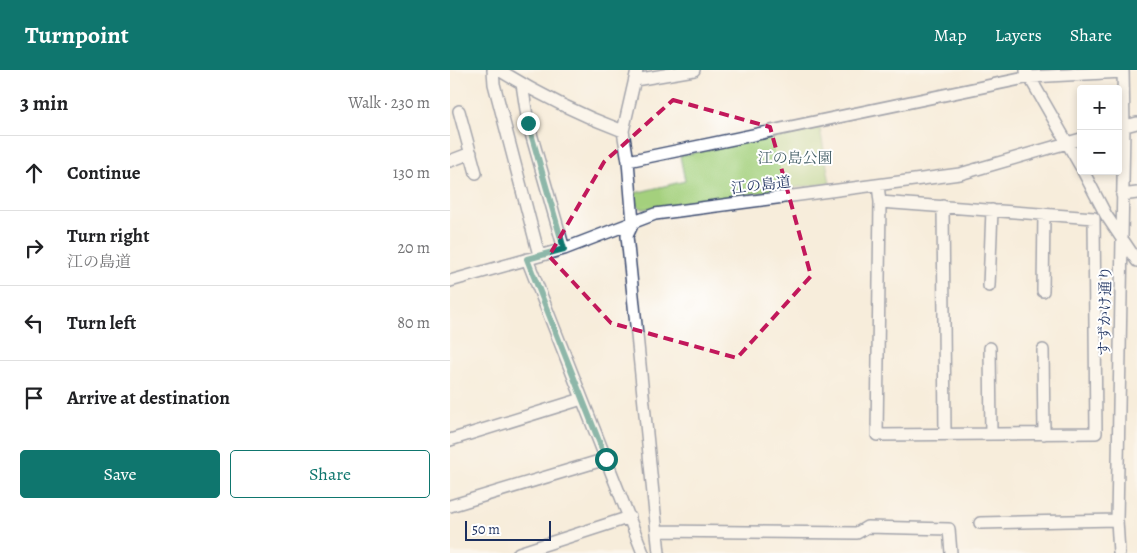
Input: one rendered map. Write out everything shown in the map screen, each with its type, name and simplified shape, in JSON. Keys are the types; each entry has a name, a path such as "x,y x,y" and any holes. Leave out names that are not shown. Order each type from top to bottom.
{"street":[{"path":"492,70 494,84 539,255"},
{"path":"498,70 522,84 606,125 623,131"},
{"path":"659,553 627,236 633,223 628,161 623,131 636,75 694,70"},
{"path":"628,161 1027,73 1123,71"},
{"name":"すずかけ通り","path":"1122,99 1123,71"},
{"path":"1027,73 1077,160"},
{"path":"522,84 528,123 564,249"},
{"path":"459,111 476,173"},
{"path":"1122,127 1137,123"},
{"name":"すずかけ通り","path":"1119,553 1117,520 1122,195 1121,130"},
{"name":"江の島道","path":"450,281 564,249 655,214 960,174 1077,140"},
{"path":"450,161 471,153"},
{"path":"1085,175 1106,215 1137,261"},
{"path":"878,185 880,202 876,435 1096,433 1094,218 880,202"},
{"path":"1122,195 1137,193"},
{"path":"944,206 945,434"},
{"path":"989,286 992,210"},
{"path":"1042,292 1044,214"},
{"path":"527,259 643,553"},
{"path":"990,348 991,434"},
{"path":"1043,350 1044,434"},
{"path":"450,440 582,399"},
{"path":"450,506 606,459"},
{"path":"519,553 630,517"},
{"path":"980,523 1117,520"},
{"path":"657,531 858,533 867,528 950,529 951,553"}],"highlighted area":[{"path":"673,100 770,127 811,276 737,358 611,323 549,256 604,162"}],"green space":[{"name":"江の島公園","path":"819,123 830,183 643,209 636,205 635,193 685,181 680,156"}],"route":[{"path":"528,123 564,249 527,259 606,459"}]}
